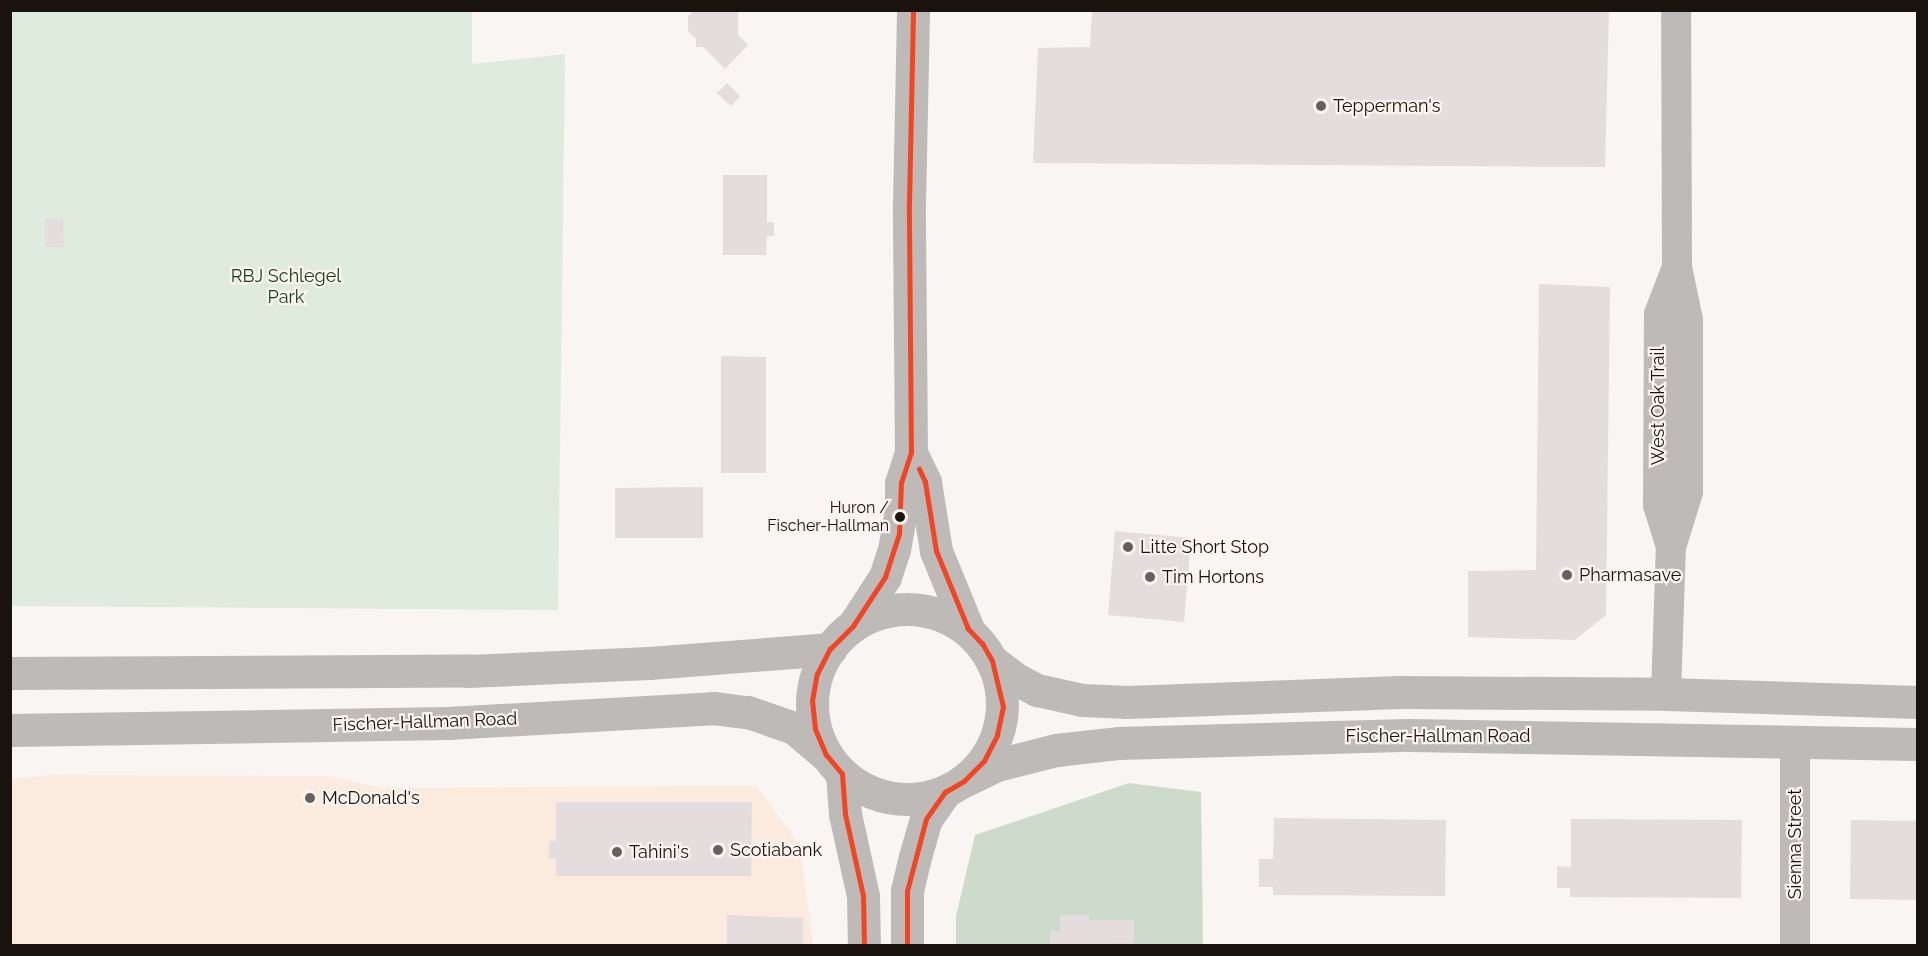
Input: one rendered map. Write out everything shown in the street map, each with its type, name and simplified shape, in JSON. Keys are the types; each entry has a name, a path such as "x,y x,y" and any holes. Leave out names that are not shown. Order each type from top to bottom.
{"main road":[{"path":"864,945 863,897 834,764 815,729 812,701 817,674 830,649 853,626 885,577 894,550 902,510 901,483 911,453 909,204 913,10"},
{"path":"911,453 925,482 936,551 968,629"},
{"path":"853,626 884,612 918,609 940,614 968,629 982,644 992,661 999,683 1003,707 997,735 984,761 954,787 926,819 907,891 907,945"},
{"path":"10,673 467,671 694,661 830,649"},
{"path":"992,661 1016,679 1037,690 1082,700 1104,701 1400,692 1666,694 1917,702"},
{"path":"1572,736 1597,711 1640,712 1666,694"},
{"name":"Fischer-Hallman Road","path":"10,730 448,723 713,708 748,712 794,728 834,764"},
{"name":"Fischer-Hallman Road","path":"954,787 997,765 1056,750 1118,743 1409,735 1572,736 1795,743 1917,744"},
{"path":"834,764 873,793 909,800 954,787"}],"street":[{"name":"West Oak Trail","path":"1666,694 1671,547 1658,505 1659,314 1677,267 1676,10"},
{"name":"Sienna Street","path":"1795,743 1795,945"}],"shaded area":[{"path":"51,775 328,776 383,788 757,786 800,846 813,945 11,945 10,779"}],"green space":[{"name":"RBJ Schlegel Park","path":"11,11 472,11 472,64 565,54 558,610 11,606"},
{"path":"1129,783 1201,792 1203,945 956,946 956,916 975,835"}],"building":[{"path":"694,10 738,10 738,35 748,45 725,69 703,47 696,47 696,39 688,31 688,16"},
{"name":"Tepperman's","path":"1092,10 1609,10 1605,167 1033,163 1038,48 1090,47"},
{"path":"727,83 740,96 731,106 717,93"},
{"path":"723,175 767,175 767,222 774,222 774,236 767,236 766,255 723,255"},
{"path":"45,219 63,219 64,247 45,247"},
{"path":"1539,284 1610,287 1606,615 1575,640 1468,637 1468,571 1536,570"},
{"path":"721,356 766,357 766,473 721,473"},
{"path":"703,487 703,538 615,538 615,488"},
{"name":"Tim Hortons","path":"1115,531 1191,538 1184,622 1108,615"},
{"path":"556,802 752,802 751,876 556,876 556,858 549,858 549,841 556,841"},
{"path":"1274,818 1446,820 1445,896 1273,895 1273,887 1259,887 1259,859 1273,859"},
{"path":"1571,819 1742,820 1741,898 1570,897 1570,888 1557,888 1557,866 1571,867"},
{"path":"1851,820 1918,821 1918,900 1850,899"},
{"path":"727,915 803,918 803,946 727,946"},
{"path":"1060,915 1089,915 1089,920 1134,920 1134,943 1050,946 1050,931 1060,931"}],"transit line":[{"path":"864,946 863,896 845,814 842,774 826,755 815,729 812,701 817,674 830,649 853,626 885,577 899,534 901,483 911,453 909,204 913,10"},
{"path":"907,946 907,891 926,819 945,792 964,781 984,761 997,735 1003,707 992,661 982,644 968,629 936,551 925,482 919,469"}],"place":[{"name":"Tepperman's","path":"1321,106"},
{"name":"Huron / Fischer-Hallman","path":"900,517"},
{"name":"Litte Short Stop","path":"1128,547"},
{"name":"Pharmasave","path":"1567,575"},
{"name":"Tim Hortons","path":"1150,577"},
{"name":"McDonald's","path":"310,798"},
{"name":"Scotiabank","path":"718,850"},
{"name":"Tahini's","path":"617,852"}]}
